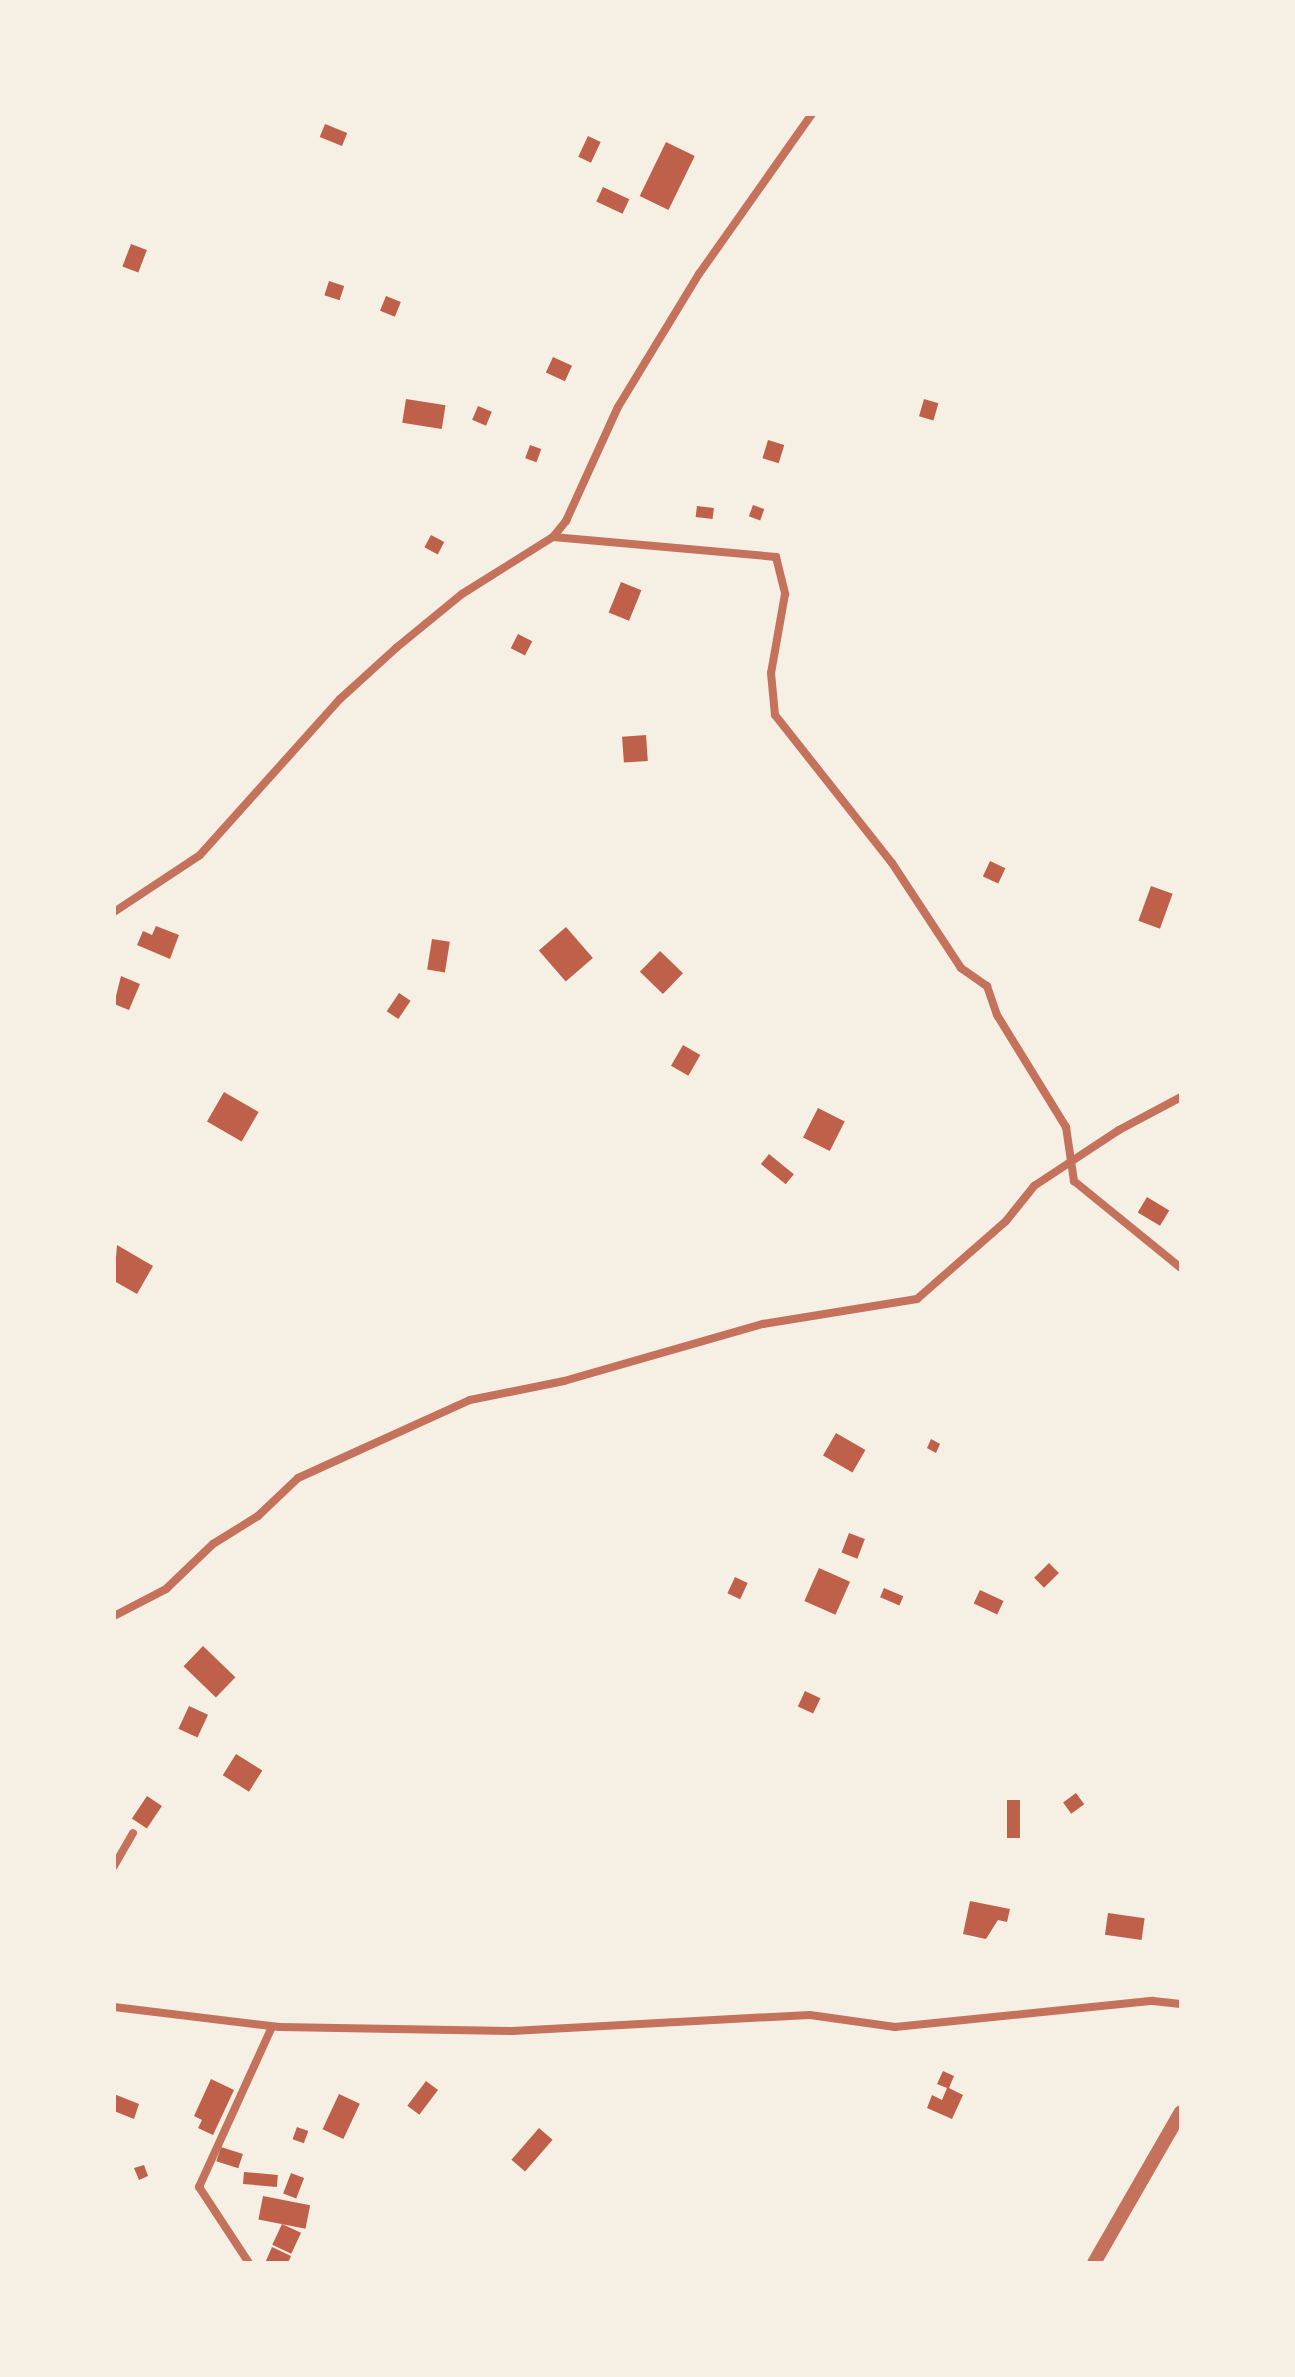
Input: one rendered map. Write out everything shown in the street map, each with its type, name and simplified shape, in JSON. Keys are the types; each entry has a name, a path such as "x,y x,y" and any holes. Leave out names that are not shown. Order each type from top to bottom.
{"street":[{"path":"114,912 200,855 340,699 396,648 462,594 553,537 566,521 618,407 715,250 812,114"},
{"path":"553,537 776,557 785,594 771,673 775,715 892,863 961,968 987,986 997,1015 1066,1127 1073,1146 1071,1162 1074,1181 1181,1268"},
{"path":"114,1616 166,1589 213,1544 258,1516 298,1478 470,1400 564,1381 763,1324 917,1299 947,1277 1034,1186 1181,1097"},
{"path":"114,1866 133,1833"},
{"path":"114,2007 272,2027 512,2031 810,2015 895,2027 1153,2001 1181,2004"},
{"path":"249,2263 199,2187 272,2027"},
{"path":"1094,2263 1181,2112"}],"building":[{"path":"325,124 347,133 342,146 320,137"},
{"path":"588,136 601,142 591,163 578,157"},
{"path":"666,142 695,156 668,210 640,196"},
{"path":"603,187 629,199 623,214 596,202"},
{"path":"131,244 147,250 138,272 122,266"},
{"path":"329,281 344,286 340,300 324,295"},
{"path":"386,296 401,302 395,317 380,311"},
{"path":"553,357 572,366 565,381 546,372"},
{"path":"406,399 446,405 442,429 402,423"},
{"path":"924,399 938,403 933,420 919,416"},
{"path":"478,406 492,412 486,426 472,420"},
{"path":"768,440 784,445 779,463 762,458"},
{"path":"530,445 541,449 536,462 525,458"},
{"path":"753,505 764,509 760,520 749,516"},
{"path":"697,506 714,508 713,519 696,517"},
{"path":"431,535 444,542 438,554 424,547"},
{"path":"621,582 641,590 629,621 609,613"},
{"path":"518,634 532,641 525,656 511,648"},
{"path":"646,735 648,761 624,763 622,737"},
{"path":"990,861 1005,868 998,884 983,876"},
{"path":"1151,886 1173,894 1160,929 1138,921"},
{"path":"156,926 179,935 170,959 137,945 143,931 152,935"},
{"path":"566,927 593,958 566,982 539,951"},
{"path":"432,939 450,942 445,972 427,970"},
{"path":"660,951 683,973 663,994 640,972"},
{"path":"121,976 140,984 129,1010 114,1004"},
{"path":"399,993 411,1001 398,1019 387,1011"},
{"path":"683,1045 700,1055 688,1076 671,1066"},
{"path":"224,1092 259,1112 242,1141 207,1121"},
{"path":"818,1108 845,1122 830,1151 803,1137"},
{"path":"769,1154 794,1174 786,1184 761,1164"},
{"path":"1147,1197 1169,1210 1160,1226 1138,1212"},
{"path":"117,1245 153,1266 137,1294 114,1281"},
{"path":"836,1433 865,1450 852,1473 823,1456"},
{"path":"931,1439 940,1444 936,1453 927,1448"},
{"path":"849,1533 865,1539 857,1559 841,1553"},
{"path":"1049,1563 1059,1573 1044,1588 1034,1578"},
{"path":"819,1568 850,1582 835,1615 804,1601"},
{"path":"735,1577 748,1583 740,1599 727,1593"},
{"path":"884,1588 903,1596 899,1605 880,1597"},
{"path":"980,1590 1004,1601 997,1615 974,1604"},
{"path":"203,1646 235,1677 216,1697 184,1666"},
{"path":"805,1691 820,1698 813,1714 798,1706"},
{"path":"189,1706 208,1715 197,1738 178,1729"},
{"path":"236,1754 262,1770 249,1792 223,1775"},
{"path":"1076,1793 1084,1804 1071,1814 1063,1802"},
{"path":"147,1796 162,1806 147,1828 132,1818"},
{"path":"1007,1800 1020,1800 1020,1838 1007,1838"},
{"path":"970,1901 1010,1909 1007,1922 998,1920 986,1939 963,1934"},
{"path":"1108,1913 1145,1918 1142,1940 1105,1935"},
{"path":"943,2071 954,2076 949,2088 963,2095 952,2119 927,2108 932,2095 942,2100 947,2088 937,2084"},
{"path":"211,2079 234,2090 213,2135 198,2128 202,2120 194,2116"},
{"path":"426,2081 438,2090 419,2115 407,2106"},
{"path":"114,2094 139,2104 134,2119 114,2111"},
{"path":"339,2094 360,2104 343,2139 323,2129"},
{"path":"297,2127 308,2131 304,2143 293,2139"},
{"path":"539,2128 553,2140 525,2172 511,2160"},
{"path":"221,2147 243,2154 238,2168 216,2161"},
{"path":"144,2165 148,2176 139,2180 134,2168"},
{"path":"244,2172 278,2175 277,2187 243,2184"},
{"path":"291,2173 304,2178 296,2199 283,2194"},
{"path":"263,2196 310,2205 306,2229 258,2220"},
{"path":"282,2224 301,2233 291,2254 272,2245"},
{"path":"272,2247 291,2256 288,2263 265,2263"}]}
